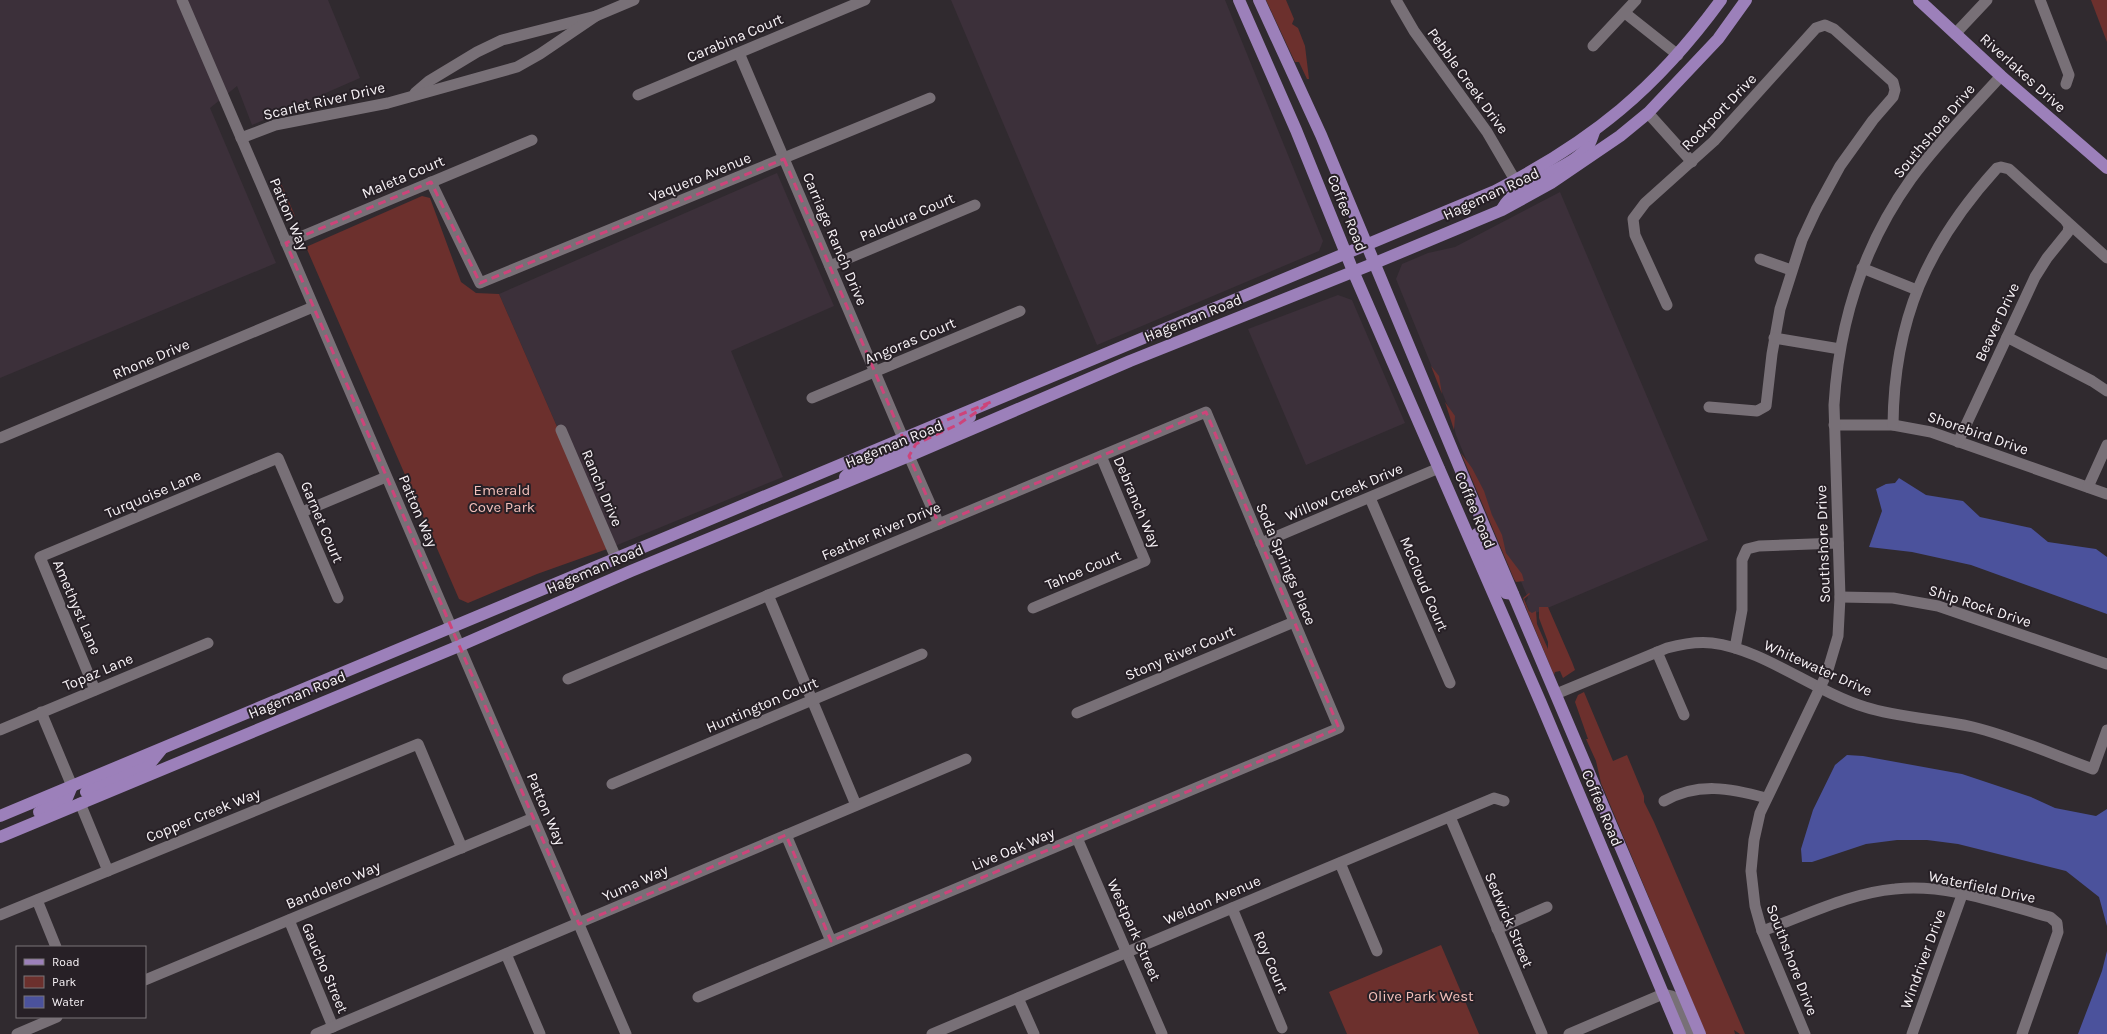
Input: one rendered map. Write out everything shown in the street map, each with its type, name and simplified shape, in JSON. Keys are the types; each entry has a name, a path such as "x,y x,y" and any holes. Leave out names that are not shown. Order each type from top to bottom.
{"main road":[{"name":"Coffee Road","path":"1239,0 1296,130 1353,271 1439,468 1680,1034"},
{"name":"Coffee Road","path":"1259,0 1321,135 1513,594 1700,1034"},
{"name":"Hageman Road","path":"0,816 991,402 1345,252 1495,191 1539,168 1594,131 1637,97 1678,55 1721,0"},
{"name":"Hageman Road","path":"0,837 459,646 638,568 909,456 1130,361 1375,263 1502,210 1551,184 1620,136 1648,112 1718,39 1746,0"},
{"name":"Riverlakes Drive","path":"1919,0 2001,76 2107,168"},
{"path":"1648,112 1658,93 1675,73 1678,55"},
{"path":"1502,210 1514,193 1564,165 1587,149 1594,131"},
{"path":"1130,361 1150,346 1200,324 1205,311"},
{"path":"909,456 916,444 959,424 991,402"},
{"path":"837,485 851,471 901,450 903,438"},
{"path":"1460,517 1472,523 1500,586 1506,593 1513,594"},
{"path":"80,803 87,791 148,766 163,748"},
{"path":"0,837 10,824 67,798 72,786"}],"street":[{"name":"Patton Way","path":"182,0 626,1034"},
{"name":"Scarlet River Drive","path":"413,94 429,81 477,52 502,40 596,16 634,0"},
{"name":"Carabina Court","path":"638,95 865,0"},
{"name":"Pebble Creek Drive","path":"1396,0 1414,31 1487,132 1515,180"},
{"path":"1593,46 1636,0"},
{"path":"1955,34 1987,0"},
{"path":"2040,0 2069,75 2066,84"},
{"path":"1625,13 1678,55"},
{"name":"Scarlet River Drive","path":"241,138 275,125 388,102 517,67 540,54 596,16"},
{"name":"Rockport Drive","path":"1667,305 1635,235 1633,219 1645,203 1692,162 1737,117 1816,28 1825,25 1834,29 1893,82 1895,90 1893,97 1854,146 1827,188 1802,240 1791,270"},
{"name":"Carriage Ranch Drive","path":"739,53 903,438"},
{"name":"Southshore Drive","path":"1805,1034 1762,931 1755,906 1751,870 1755,832 1766,798 1820,687 1833,654 1838,636 1840,597 1834,424 1836,377 1840,349 1849,309 1862,268 1882,226 1912,178 1929,156 2001,76"},
{"name":"Vaquero Avenue","path":"431,182 480,283 930,98"},
{"path":"1648,112 1692,162"},
{"name":"Maleta Court","path":"286,243 532,140"},
{"path":"1893,425 1895,378 1899,354 1904,330 1917,290 1934,254 1963,208 1997,168 2001,167 2009,169 2107,258"},
{"name":"Palodura Court","path":"830,266 975,205"},
{"name":"Beaver Drive","path":"1958,442 2035,277 2046,258 2068,232 2069,226 2066,221"},
{"path":"1709,407 1756,411 1766,406 1774,338 1791,270 1760,259"},
{"path":"1862,268 1917,290"},
{"name":"Rhone Drive","path":"0,438 313,307"},
{"name":"Angoras Court","path":"812,398 1020,311"},
{"path":"2007,337 2092,381 2107,391"},
{"path":"1774,338 1840,349"},
{"name":"Feather River Drive","path":"568,679 1206,412"},
{"name":"Soda Springs Place","path":"1206,412 1339,728"},
{"name":"Shorebird Drive","path":"1834,424 1893,425 1931,432 2107,494"},
{"name":"Ranch Drive","path":"561,430 616,558"},
{"path":"2088,487 2096,465 2107,444"},
{"path":"909,456 939,524"},
{"name":"Debranch Way","path":"1101,456 1145,561"},
{"name":"Garnet Court","path":"278,458 338,598"},
{"name":"Turquoise Lane","path":"40,557 278,458"},
{"name":"Willow Creek Drive","path":"1261,543 1439,468"},
{"path":"302,512 386,477"},
{"name":"McCloud Court","path":"1370,498 1450,683"},
{"path":"1735,648 1742,610 1742,560 1747,549 1759,546 1838,543"},
{"name":"Amethyst Lane","path":"40,557 95,690"},
{"name":"Tahoe Court","path":"1033,608 1145,561"},
{"path":"768,595 856,805"},
{"name":"Ship Rock Drive","path":"1840,597 1893,598 1938,606 2107,664"},
{"name":"Stony River Court","path":"1077,713 1294,622"},
{"name":"Topaz Lane","path":"0,730 208,642"},
{"name":"Whitewater Drive","path":"1556,694 1657,652 1682,644 1696,642 1735,648 1864,707 1972,727 2093,769 2107,730"},
{"path":"1657,652 1684,715"},
{"name":"Huntington Court","path":"612,784 922,654"},
{"path":"41,712 72,786"},
{"name":"Live Oak Way","path":"698,997 1339,728"},
{"name":"Copper Creek Way","path":"0,915 418,744 462,848"},
{"name":"Yuma Way","path":"316,1034 966,759"},
{"path":"1664,801 1692,789 1712,789 1747,793 1766,798"},
{"name":"Weldon Avenue","path":"932,1034 1494,798 1504,801"},
{"path":"80,803 108,871"},
{"name":"Sedwick Street","path":"1450,817 1496,929 1542,1034"},
{"name":"Bandolero Way","path":"146,980 533,818"},
{"path":"786,834 831,941"},
{"name":"Westpark Street","path":"1078,838 1162,1034"},
{"path":"1340,863 1377,951"},
{"name":"Waterfield Drive","path":"1762,931 1858,896 1877,891 1915,888 1934,889 1962,894 2050,917 2057,923 2058,932 2022,1034"},
{"name":"Windriver Drive","path":"1912,1034 1962,894"},
{"path":"37,900 56,946"},
{"path":"1496,929 1547,907"},
{"name":"Roy Court","path":"1232,908 1282,1028"},
{"name":"Gaucho Street","path":"289,920 333,1027"},
{"path":"506,954 540,1034"},
{"path":"1569,1034 1663,994 1672,996 1677,1002 1690,1034"},
{"path":"1018,998 1034,1034"},
{"path":"17,1034 55,1018"}],"highlighted area":[{"path":"784,159 903,438 991,402 959,424 916,444 909,456 939,524 1206,412 1339,728 831,941 786,835 579,924 286,243 431,182 480,283"}],"shaded area":[{"path":"0,0 328,0 360,78 252,125 237,86 210,108 276,263 0,378"},
{"path":"951,0 1225,0 1323,241 1319,251 1097,345"},
{"path":"777,173 834,306 731,351 783,477 610,548 499,294"},
{"path":"1560,192 1708,540 1531,615 1526,602 1528,598 1520,579 1515,577 1456,435 1451,414 1396,279 1402,264 1428,253 1455,247"},
{"path":"1338,295 1352,300 1405,423 1306,465 1248,329"}],"green space":[{"path":"1266,0 1286,0 1294,19 1292,24 1298,28 1305,46 1309,79 1307,79 1299,62 1295,62"},
{"path":"2091,0 2107,0 2107,42"},
{"path":"280,181 295,216 291,218 276,183"},
{"name":"Emerald Cove Park","path":"422,196 430,198 461,282 476,293 499,294 610,548 537,574 468,603 459,599 306,247"},
{"path":"1431,366 1439,376 1442,394"},
{"path":"1445,402 1455,416 1454,430"},
{"path":"1461,453 1472,468 1484,491 1492,515 1502,535 1506,553 1522,574 1524,581 1516,582 1514,579"},
{"path":"1529,593 1530,594 1524,599 1529,611 1532,613 1536,611 1537,624 1548,649 1548,642 1539,618 1539,607 1548,607 1572,662 1575,670 1563,678 1560,671 1555,672 1554,675 1524,603 1523,598"},
{"path":"1584,692 1613,761 1627,755 1644,796 1644,802 1745,1034 1740,1034 1734,1030 1735,1034 1706,1034 1601,783 1596,761 1586,739 1588,739 1575,702 1578,695"},
{"name":"Olive Park West","path":"1441,945 1479,1034 1347,1034 1329,992"}],"water":[{"path":"1899,478 1926,495 1963,501 1980,517 2031,528 2048,542 2096,549 2107,557 2107,614 1971,565 1912,552 1869,547 1882,511 1876,489 1886,484 1895,483"},
{"path":"1847,755 1863,756 1962,774 2031,797 2055,808 2096,816 2107,809 2107,926 2099,897 2066,871 1958,844 1927,840 1897,840 1866,844 1812,862 1802,862 1801,849 1813,810 1835,765"},
{"path":"2107,951 2107,1034 2078,1034 2102,971"}]}
